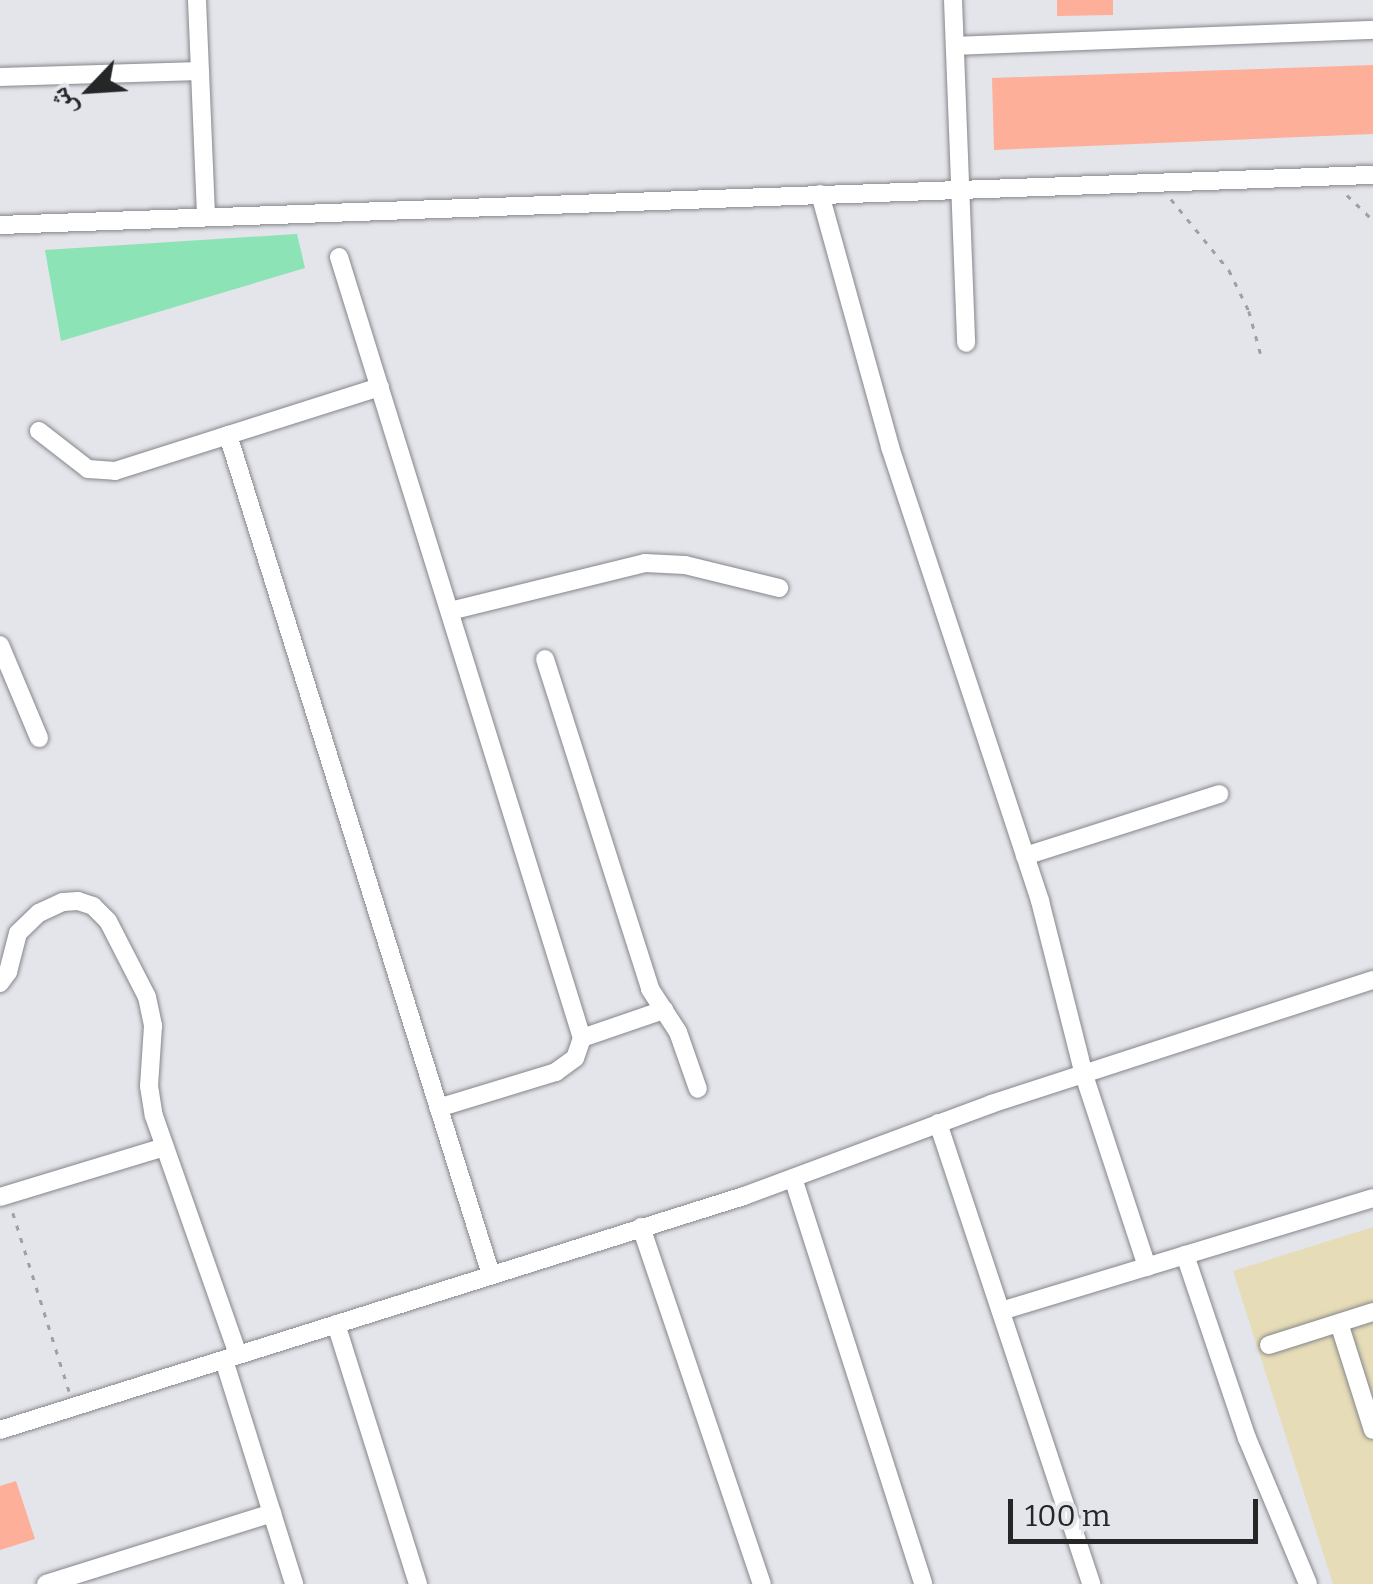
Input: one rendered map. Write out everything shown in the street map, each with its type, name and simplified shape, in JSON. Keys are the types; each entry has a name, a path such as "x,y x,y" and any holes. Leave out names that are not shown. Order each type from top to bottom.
{"street":[{"path":"197,0 206,217"},
{"path":"953,0 966,343"},
{"path":"955,46 1373,30"},
{"path":"0,78 200,71"},
{"path":"0,224 1373,174"},
{"path":"820,194 890,447 1025,856 1084,1075 1147,1267"},
{"path":"339,257 582,1038"},
{"path":"39,431 80,464 106,472 380,387"},
{"path":"228,435 490,1275"},
{"path":"450,611 645,563 686,566 779,588"},
{"path":"0,646 40,738"},
{"path":"545,660 650,989 678,1032 698,1088"},
{"path":"1025,856 1219,794"},
{"path":"0,984 8,972 13,943 31,918 70,900 99,910 141,983 151,1011 148,1086 231,1357 294,1584"},
{"path":"0,1430 793,1178 938,1123 1373,980"},
{"path":"438,1108 567,1066 582,1038 664,1010"},
{"path":"938,1123 1091,1584"},
{"path":"3,1196 165,1148"},
{"path":"793,1178 923,1584"},
{"path":"1001,1311 1373,1198"},
{"path":"641,1227 762,1584"},
{"path":"1185,1255 1247,1438 1308,1584"},
{"path":"1269,1345 1373,1312"},
{"path":"1339,1323 1373,1430"},
{"path":"336,1324 418,1584"},
{"path":"46,1584 272,1513"}],"path":[{"path":"1329,176 1373,220"},
{"path":"1156,182 1229,270 1249,311 1261,355"},
{"path":"3,1196 74,1407"}],"green space":[{"path":"297,234 305,268 61,341 45,250"}],"sand":[{"path":"1373,1227 1373,1584 1333,1584 1233,1271"}],"building":[{"path":"1057,0 1113,0 1113,15 1057,16"},
{"path":"1373,65 1373,134 994,150 992,78"},
{"path":"16,1481 35,1539 0,1550 0,1486"}]}
